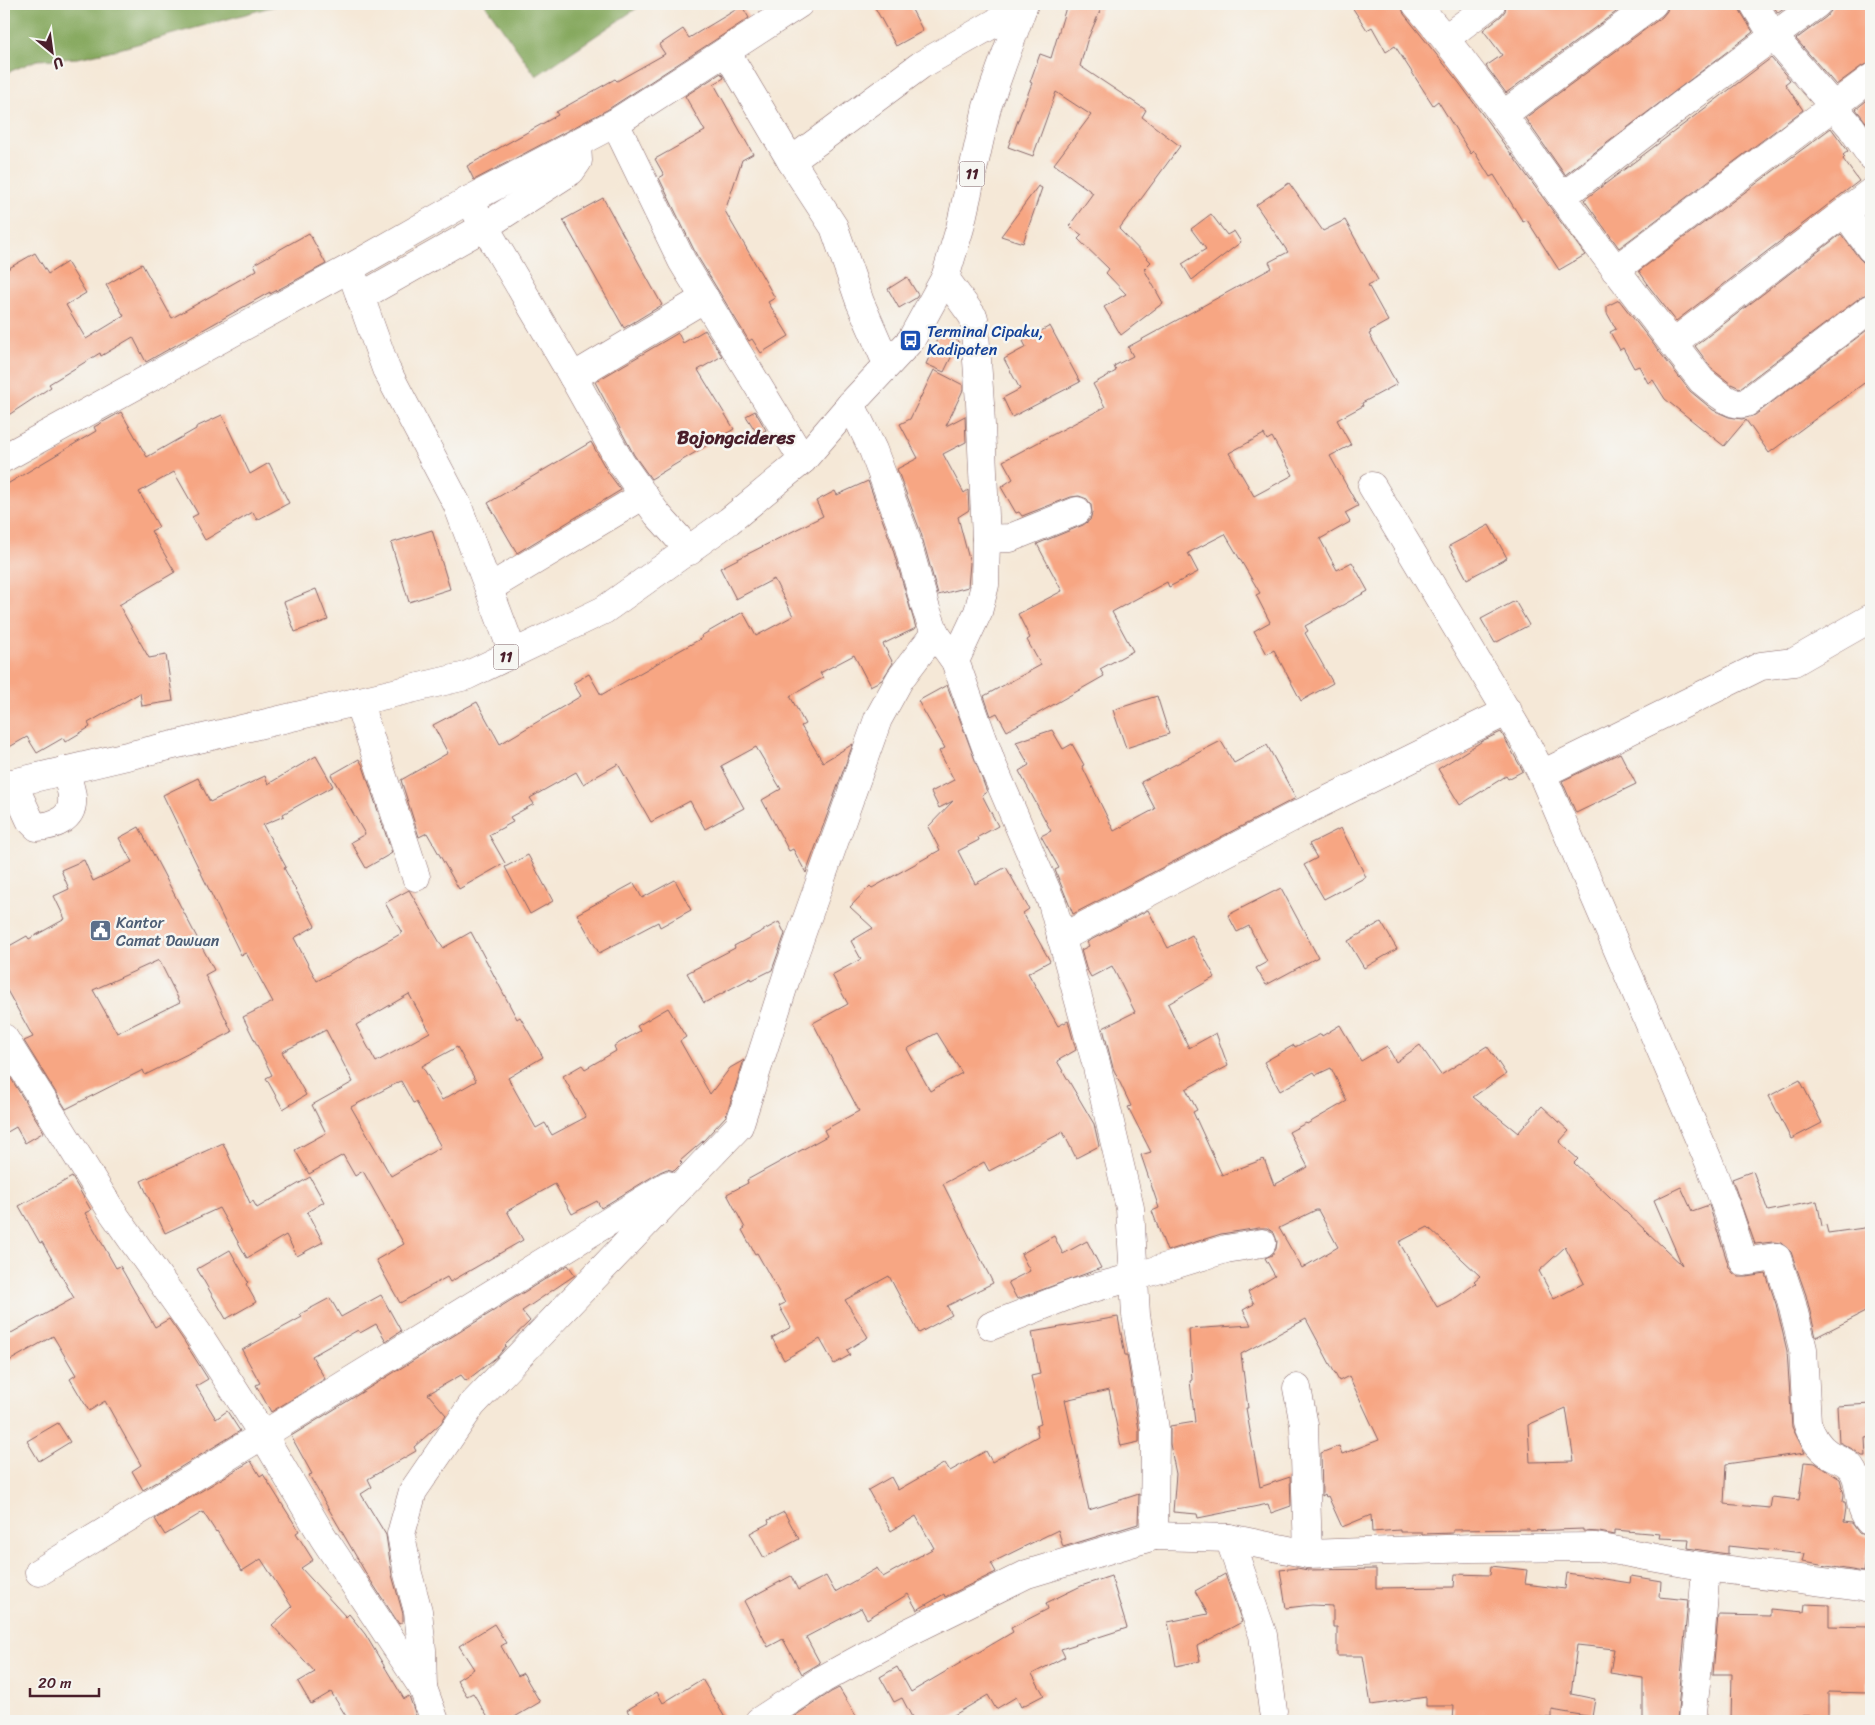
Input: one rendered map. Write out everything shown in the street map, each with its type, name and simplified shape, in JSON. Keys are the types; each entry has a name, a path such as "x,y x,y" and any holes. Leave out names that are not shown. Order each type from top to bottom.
{"main road":[{"path":"4,458 350,268 469,200 615,123 799,4"},
{"path":"1416,4 1446,38 1615,270 1702,381 1719,394 1733,402 1746,403 1871,308"},
{"path":"1446,38 1491,4"},
{"path":"1503,115 1653,4"},
{"path":"1754,4 1774,37 1834,106 1871,156"},
{"path":"1562,197 1685,102 1817,4"},
{"path":"791,161 921,65 1024,5"},
{"name":"11","path":"8,784 466,676 604,610 729,522 803,460 850,404 910,340 945,278 960,228 988,108 1024,5"},
{"path":"726,51 791,161 834,227 860,302 887,364"},
{"path":"1615,270 1871,78"},
{"path":"615,123 682,261 803,460"},
{"path":"360,297 484,227 571,171 578,162 577,144"},
{"path":"1673,343 1871,192"},
{"path":"469,200 573,377 620,463 657,514 690,551"},
{"path":"1845,213 1871,249"},
{"path":"350,268 386,368 457,504 513,653"},
{"path":"945,278 974,318 981,412 986,539 985,585 983,594 978,612 955,661"},
{"path":"573,377 705,298"},
{"path":"850,404 873,450 906,538 926,609 935,633 955,661 992,764 1052,903 1096,1063 1130,1208 1136,1315 1155,1429 1154,1536"},
{"path":"1372,486 1508,711 1542,774 1709,1162 1744,1262 1777,1258 1803,1349 1807,1422 1818,1446 1827,1453 1845,1461 1854,1472 1858,1484 1860,1502 1866,1518 1871,1523"},
{"path":"489,588 644,495"},
{"path":"986,539 1015,537 1077,511"},
{"path":"1542,774 1761,666 1794,662 1871,618"},
{"path":"423,1688 418,1611 408,1574 401,1534 414,1491 472,1405 739,1126 790,966 878,719 900,679 935,633"},
{"path":"358,701 416,877"},
{"path":"1062,938 1296,816 1508,711"},
{"path":"8,784 30,820 37,827 51,826 65,818 70,812 72,798 65,770"},
{"path":"4,1038 111,1210 198,1332 324,1537 423,1688 434,1721"},
{"path":"39,1572 701,1165"},
{"path":"991,1326 1075,1293 1226,1249 1262,1242"},
{"path":"1297,1388 1304,1425 1308,1554"},
{"path":"759,1721 823,1679 907,1633 1027,1574 1154,1536 1229,1538 1308,1554 1473,1548 1596,1547 1706,1566 1862,1587 1871,1590"},
{"path":"1229,1538 1263,1635 1273,1711"},
{"path":"1692,1721 1706,1566"}],"green space":[{"path":"4,4 282,4 119,49 78,58 37,60 4,74"},
{"path":"485,4 643,4 536,76"}],"building":[{"path":"873,4 909,4 923,31 896,46"},
{"path":"1067,4 1103,4 1087,41 1080,66 1146,110 1142,117 1180,146 1119,229 1151,262 1144,269 1163,303 1121,335 1104,307 1126,294 1106,273 1109,269 1078,239 1082,235 1069,226 1093,193 1054,164 1091,115 1056,92 1033,156 1008,147 1032,83 1030,82 1040,54 1051,58"},
{"path":"1350,4 1401,4 1404,14 1460,84 1585,255 1559,270 1527,220 1523,222 1494,175 1490,177 1474,151 1471,154 1438,101 1433,105 1395,46 1386,52 1372,27 1367,30"},
{"path":"1506,4 1627,4 1506,93 1486,66 1502,55 1483,30 1501,16 1505,11"},
{"path":"1668,4 1738,4 1753,32 1565,175 1525,118 1662,17 1667,11"},
{"path":"1772,4 1791,4 1778,13"},
{"path":"1832,4 1871,4 1871,63 1862,66 1836,85 1796,39 1826,17 1831,11"},
{"path":"742,6 749,18 607,110 474,180 467,166 558,115 556,112 665,54 659,45 683,29 689,38"},
{"path":"1771,58 1790,80 1785,84 1803,110 1619,248 1584,200"},
{"path":"721,73 724,78 714,84 753,154 742,160 725,211 775,298 768,302 789,336 761,353 752,339 749,341 696,254 659,178 664,175 655,159 705,131 685,96"},
{"path":"1871,97 1871,129 1856,109"},
{"path":"1831,128 1848,151 1843,155 1845,157 1843,159 1859,181 1676,321 1639,271"},
{"path":"1289,183 1323,231 1345,220 1378,280 1368,285 1388,321 1370,331 1371,333 1369,334 1397,384 1362,403 1363,406 1337,420 1351,445 1330,456 1358,506 1345,513 1350,522 1320,539 1337,570 1352,562 1368,591 1305,626 1308,631 1305,633 1333,683 1301,701 1274,650 1267,654 1254,631 1270,622 1256,595 1260,593 1225,534 1188,553 1198,572 1169,587 1167,582 1112,612 1133,651 1100,669 1104,676 1007,731 997,713 991,716 984,696 1041,665 1027,640 1030,638 1018,614 1062,591 1037,544 1083,525 1090,520 1092,513 1091,505 1087,499 1079,496 1071,497 1022,516 1019,512 1016,513 1001,487 1013,479 1003,461 1105,407 1093,384 1116,371 1114,366 1133,356 1128,347 1272,268 1269,262 1288,252 1256,205","holes":["1264,434 1267,440 1272,437 1293,475 1254,496 1229,453"]},
{"path":"1038,186 1042,188 1023,243 1001,236"},
{"path":"603,198 662,305 624,328 563,220"},
{"path":"1211,214 1227,235 1234,231 1241,242 1192,280 1182,264 1206,249 1191,229"},
{"path":"309,233 326,264 270,294 270,292 146,362 133,337 101,356 100,353 49,384 51,387 4,418 4,271 35,253 48,274 67,262 86,293 66,305 86,339 124,316 106,285 142,264 172,318 257,270 254,264"},
{"path":"1841,234 1864,263 1871,264 1871,293 1862,296 1740,388 1731,384 1713,370 1695,346"},
{"path":"907,277 918,295 899,308 888,289"},
{"path":"1619,300 1690,391 1713,410 1729,417 1742,419 1755,415 1871,327 1871,378 1769,453 1746,420 1724,446 1665,399 1653,380 1648,383 1639,366 1634,368 1623,348 1620,350 1610,332 1616,329 1607,313 1607,306"},
{"path":"1050,326 1080,382 1012,417 1003,398 1020,389 1004,359 1026,347 1023,341"},
{"path":"705,330 722,356 698,370 734,429 651,479 634,455 595,382 678,333 683,343"},
{"path":"940,333 959,341 944,372 926,364"},
{"path":"934,370 963,385 963,390 946,426 965,416 966,442 943,454 964,493 968,490 969,510 958,517 970,563 968,587 938,595 921,533 897,469 918,458 900,424 910,419"},
{"path":"755,411 766,430 758,435 746,416"},
{"path":"121,412 147,457 196,429 196,427 222,415 250,474 269,463 289,503 257,520 253,512 205,540 192,517 198,514 174,472 139,492 159,527 151,531 175,572 119,605 149,658 166,655 173,701 142,706 140,693 88,723 90,727 65,742 63,738 37,753 27,737 4,750 4,486 96,431 94,427"},
{"path":"591,442 607,471 621,490 517,553 488,503"},
{"path":"868,481 891,543 916,628 883,644 893,663 882,680 870,686 854,655 820,673 823,678 790,696 805,724 801,726 823,762 853,744 806,873 793,849 789,851 762,800 781,789 756,747 721,766 744,808 705,829 690,801 651,822 618,764 583,784 576,772 530,798 534,804 510,817 513,822 489,835 505,863 459,889 427,833 419,837 401,780 448,753 433,725 477,702 500,744 581,696 573,683 589,674 601,695 702,638 701,636 743,612 756,636 793,616 774,579 736,599 720,568 823,516 816,501 835,491 837,495"},
{"path":"1489,525 1507,558 1467,579 1449,546"},
{"path":"432,530 450,589 409,602 391,543"},
{"path":"316,589 328,620 295,632 284,602"},
{"path":"1515,601 1529,625 1495,643 1481,619"},
{"path":"947,685 987,792 982,795 998,826 978,837 979,840 958,851 975,884 1006,867 1029,909 1023,913 1050,961 1028,973 1058,1026 1068,1021 1076,1050 1057,1061 1094,1124 1099,1146 1076,1158 1063,1132 989,1171 984,1162 943,1184 993,1283 947,1306 952,1315 919,1333 889,1276 845,1300 868,1337 847,1350 850,1355 834,1364 820,1339 784,1360 772,1338 791,1327 779,1306 785,1303 742,1230 745,1228 727,1194 748,1183 747,1180 827,1136 824,1130 859,1111 813,1023 848,1004 832,975 861,959 851,941 873,928 850,907 870,886 872,888 940,850 928,827 953,801 939,808 931,792 954,780 939,751 945,748 918,701","holes":["937,1033 962,1073 930,1091 907,1049"]},
{"path":"1157,696 1169,734 1126,748 1113,710"},
{"path":"1052,730 1063,749 1072,744 1084,765 1082,766 1114,831 1155,809 1141,782 1221,741 1234,763 1267,745 1296,798 1073,914 1055,870 1059,868 1041,836 1051,831 1019,771 1029,765 1016,742"},
{"path":"1501,732 1523,771 1508,779 1506,776 1460,805 1438,769 1484,740"},
{"path":"1620,753 1636,784 1576,813 1562,781"},
{"path":"316,756 333,786 283,814 284,816 263,825 315,926 294,938 317,981 402,933 385,903 409,890 443,948 471,932 517,1019 520,1017 543,1057 508,1078 536,1128 545,1123 552,1135 586,1117 563,1076 582,1065 585,1069 616,1051 614,1046 640,1031 637,1026 668,1008 686,1037 680,1041 710,1094 730,1068 744,1060 726,1116 703,1141 680,1161 682,1163 674,1171 667,1169 660,1172 601,1208 597,1201 572,1214 555,1184 507,1211 523,1240 450,1282 447,1277 400,1303 376,1260 404,1244 363,1171 355,1176 343,1155 309,1174 295,1150 326,1133 312,1105 353,1082 326,1030 282,1052 306,1095 283,1109 266,1078 272,1075 243,1017 273,1002 246,953 241,955 163,795 198,778 210,802 265,776 268,784","holes":["409,994 430,1032 376,1062 356,1025","457,1047 476,1081 442,1100 422,1066","401,1081 413,1103 416,1102 441,1147 391,1176 351,1107"]},
{"path":"359,759 392,853 366,868 351,842 365,834 331,775"},
{"path":"139,827 214,970 205,975 232,1032 145,1075 143,1070 66,1109 24,1041 33,1037 4,985 4,949 27,936 29,939 65,919 54,896 69,889 61,870 84,860 93,881 132,862 119,838","holes":["159,960 180,1002 117,1033 93,990"]},
{"path":"1341,828 1366,877 1324,899 1304,865 1317,858 1309,844"},
{"path":"528,855 553,901 530,914 505,867"},
{"path":"675,880 691,910 660,927 658,922 599,953 577,914 634,883 642,898"},
{"path":"1281,888 1318,957 1266,985 1256,968 1267,962 1249,926 1237,932 1228,915"},
{"path":"1148,910 1168,948 1192,935 1215,977 1168,1004 1189,1048 1216,1033 1228,1066 1186,1089 1197,1110 1193,1112 1222,1175 1264,1159 1274,1185 1308,1167 1289,1132 1347,1101 1331,1068 1316,1075 1314,1072 1280,1091 1264,1062 1294,1045 1295,1047 1321,1034 1322,1036 1340,1025 1361,1061 1387,1046 1396,1062 1420,1045 1441,1075 1487,1046 1506,1074 1473,1097 1518,1133 1542,1106 1569,1131 1559,1142 1578,1159 1574,1163 1682,1265 1654,1200 1681,1187 1692,1211 1709,1205 1729,1267 1733,1273 1739,1277 1766,1274 1776,1304 1787,1351 1792,1427 1805,1453 1726,1464 1724,1504 1770,1508 1772,1497 1799,1500 1804,1462 1815,1463 1840,1479 1844,1494 1843,1502 1845,1502 1846,1508 1844,1522 1852,1523 1859,1533 1870,1538 1864,1572 1802,1562 1804,1554 1728,1546 1728,1554 1688,1548 1689,1539 1659,1538 1660,1534 1615,1530 1615,1535 1583,1531 1583,1529 1529,1531 1529,1529 1453,1530 1453,1533 1422,1534 1422,1532 1400,1532 1400,1530 1372,1532 1371,1515 1342,1527 1328,1496 1326,1497 1325,1494 1322,1496 1321,1453 1339,1446 1342,1454 1379,1440 1349,1376 1339,1381 1306,1319 1241,1354 1248,1408 1246,1408 1260,1487 1290,1477 1291,1506 1271,1513 1268,1504 1198,1518 1197,1514 1173,1512 1176,1474 1170,1444 1170,1426 1195,1422 1190,1381 1192,1380 1189,1329 1251,1325 1243,1310 1254,1304 1248,1292 1275,1276 1265,1258 1272,1255 1276,1249 1277,1241 1274,1233 1267,1228 1259,1228 1221,1234 1167,1251 1152,1211 1159,1208 1141,1155 1151,1152 1128,1107 1131,1106 1113,1068 1103,1028 1135,1012 1112,966 1091,977 1086,968 1081,950 1089,946 1087,942","holes":["1318,1210 1338,1247 1302,1268 1279,1228","1428,1227 1480,1276 1474,1281 1476,1283 1457,1297 1437,1307 1399,1242","1565,1247 1584,1283 1554,1299 1539,1271","1566,1408 1574,1461 1530,1462 1528,1425"]},
{"path":"779,922 785,934 772,970 752,980 751,978 704,1003 687,973"},
{"path":"1381,922 1397,949 1364,968 1348,941"},
{"path":"4,1067 44,1132 25,1143 16,1127 4,1134"},
{"path":"1800,1080 1822,1123 1791,1139 1769,1096"},
{"path":"223,1143 250,1203 253,1201 257,1208 310,1177 324,1202 307,1212 323,1242 297,1256 286,1235 247,1258 219,1208 165,1233 141,1181"},
{"path":"1753,1171 1768,1211 1817,1201 1822,1226 1826,1225 1828,1233 1871,1227 1871,1309 1816,1337 1806,1295 1791,1252 1781,1243 1755,1244 1732,1179"},
{"path":"72,1177 91,1210 85,1213 116,1268 120,1266 155,1327 169,1319 208,1379 196,1386 216,1419 227,1411 240,1431 143,1490 132,1471 141,1465 105,1401 89,1411 70,1379 76,1375 53,1336 4,1364 4,1337 74,1298 19,1206"},
{"path":"1054,1236 1063,1254 1087,1241 1101,1268 1017,1299 1008,1282 1030,1271 1021,1254"},
{"path":"230,1250 248,1282 246,1284 256,1302 226,1319 197,1269"},
{"path":"568,1265 575,1275 522,1311 530,1321 505,1345 498,1356 466,1381 461,1375 428,1394 446,1415 441,1423 414,1447 416,1451 368,1479 372,1487 361,1494 386,1535 392,1575 403,1614 403,1621 399,1624 367,1575 309,1475 312,1474 291,1436"},
{"path":"381,1295 401,1331 386,1341 376,1324 360,1333 358,1330 312,1356 325,1379 271,1412 256,1385 260,1383 242,1350 302,1317 300,1314 330,1298 341,1317"},
{"path":"1118,1317 1125,1355 1127,1355 1139,1430 1139,1442 1121,1446 1109,1390 1065,1400 1089,1510 1139,1494 1138,1524 1063,1547 1058,1530 991,1563 996,1572 945,1597 944,1594 917,1610 908,1594 867,1619 861,1608 806,1637 820,1663 802,1674 783,1639 768,1647 744,1601 791,1576 798,1590 826,1576 835,1592 877,1568 883,1577 934,1548 916,1516 891,1531 868,1490 891,1477 898,1490 945,1463 950,1471 986,1451 992,1462 1038,1436 1036,1426 1041,1424 1031,1376 1040,1374 1032,1332"},
{"path":"1871,1404 1871,1437 1865,1438 1866,1456 1862,1456 1839,1442 1837,1406"},
{"path":"58,1423 70,1442 39,1461 27,1441"},
{"path":"251,1461 260,1476 263,1474 299,1531 296,1533 313,1560 301,1568 346,1617 349,1614 365,1634 404,1699 409,1696 418,1721 349,1721 331,1692 311,1704 298,1682 315,1672 272,1625 292,1607 261,1559 242,1571 203,1512 165,1535 155,1519"},
{"path":"784,1512 799,1539 764,1558 750,1533 769,1523 768,1520"},
{"path":"1491,1566 1527,1570 1525,1584 1565,1589 1567,1573 1630,1583 1631,1576 1661,1581 1660,1597 1688,1600 1677,1721 1643,1721 1643,1678 1610,1673 1614,1649 1577,1645 1571,1694 1595,1699 1592,1717 1552,1710 1552,1718 1538,1717 1538,1721 1453,1721 1454,1706 1426,1706 1426,1697 1371,1705 1363,1656 1337,1656 1337,1627 1333,1627 1333,1606 1312,1605 1286,1608 1280,1570 1297,1568 1308,1570 1376,1569 1376,1588 1454,1587 1455,1574 1490,1575"},
{"path":"1225,1574 1242,1622 1197,1646 1200,1661 1176,1666 1168,1622 1208,1614 1195,1591"},
{"path":"1111,1576 1127,1628 1061,1649 1065,1657 1032,1674 1044,1695 1021,1707 1016,1697 996,1709 988,1695 944,1721 914,1721 902,1698 894,1702 880,1677 897,1667 911,1692 1013,1632 1011,1628 1048,1609 1046,1603 1081,1586"},
{"path":"1805,1604 1829,1605 1829,1626 1869,1627 1869,1633 1871,1633 1871,1678 1868,1678 1868,1693 1828,1692 1828,1716 1762,1715 1762,1721 1731,1721 1732,1674 1713,1674 1718,1615 1770,1616 1770,1609 1804,1612"},
{"path":"494,1624 506,1643 501,1646 518,1676 523,1673 540,1702 508,1721 490,1721 473,1693 467,1696 457,1680 474,1669 459,1646"},
{"path":"702,1679 727,1721 633,1721 627,1710 657,1692 663,1703"},
{"path":"839,1688 859,1721 787,1721 831,1692"}],"place":[{"name":"Terminal Cipaku, Kadipaten","path":"911,340"},
{"name":"Kantor Camat Dawuan","path":"100,931"}],"district":[{"name":"Bojongcideres","path":"736,437"}]}
